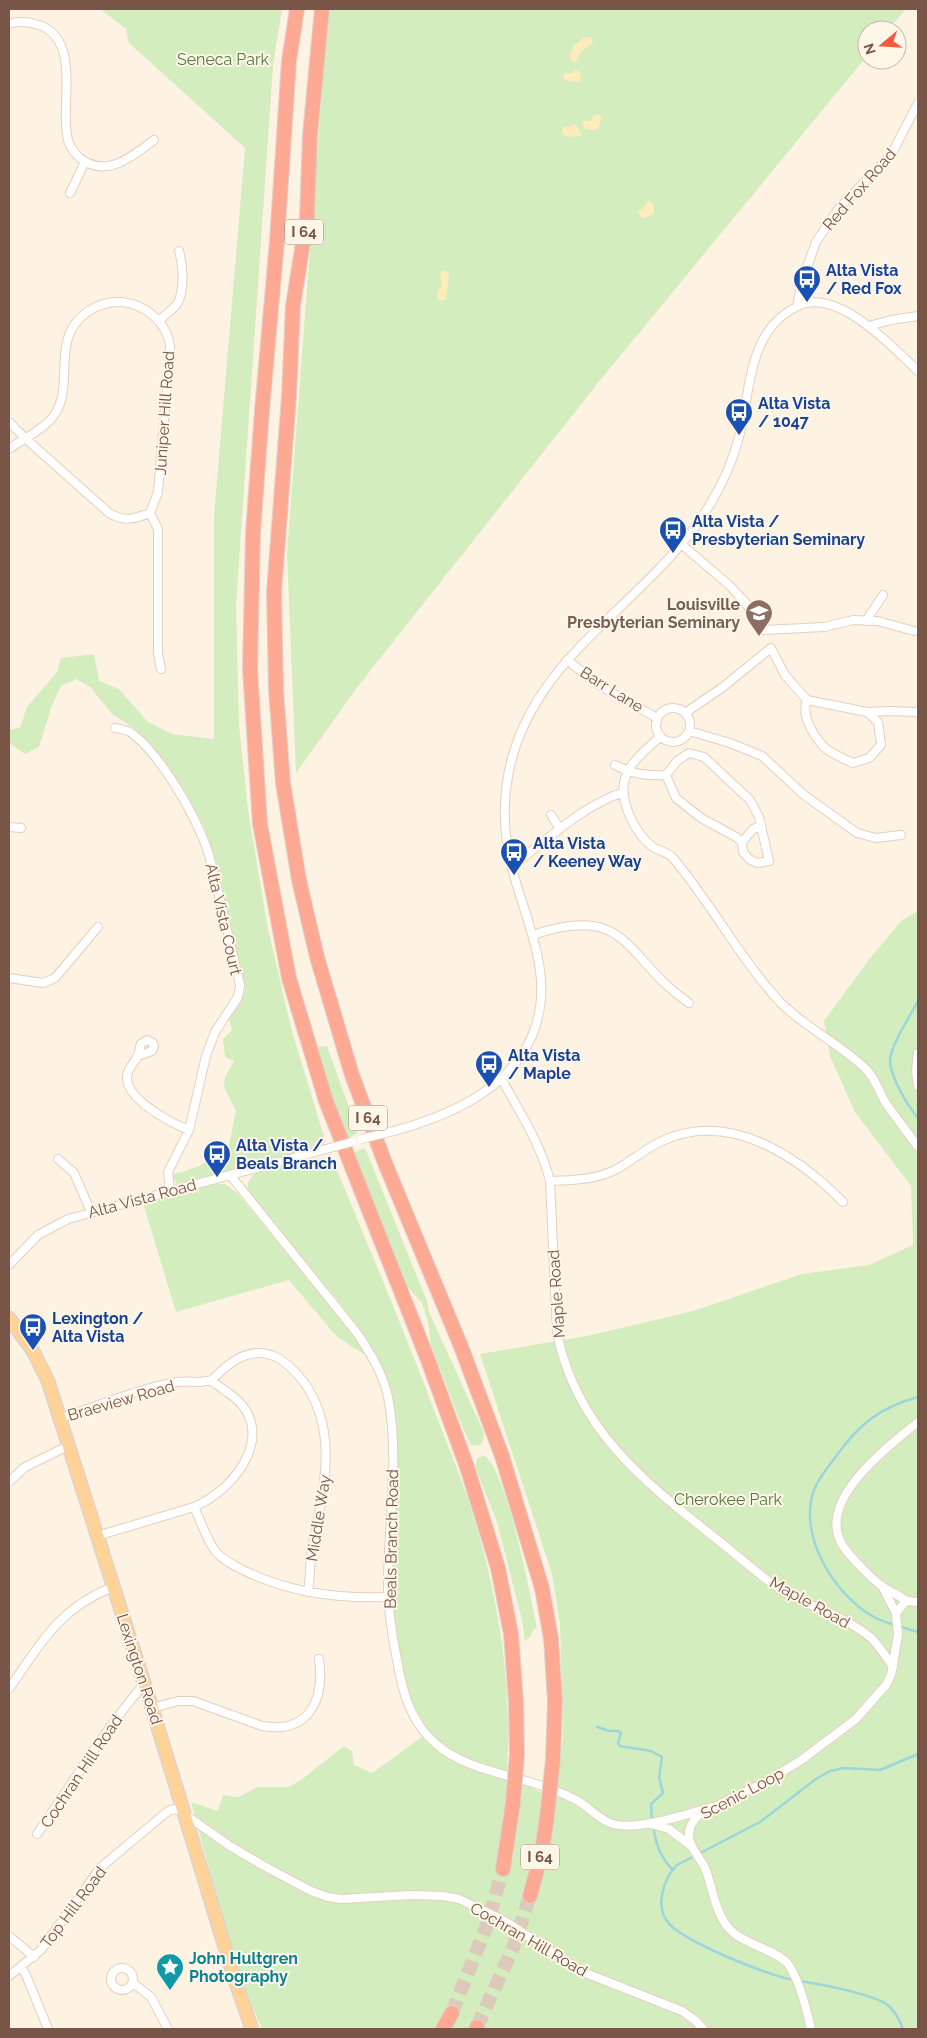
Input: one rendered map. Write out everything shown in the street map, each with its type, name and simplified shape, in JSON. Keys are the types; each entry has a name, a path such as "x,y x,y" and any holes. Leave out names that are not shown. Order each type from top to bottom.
{"highway":[{"name":"I 64","path":"296,9 289,61 252,560 250,670 260,824 289,978 326,1101 428,1360 467,1467 498,1568 511,1634 516,1702 517,1754 513,1803 502,1869"},
{"name":"I 64","path":"322,9 310,135 307,216 292,306 289,396 274,592 276,690 283,784 299,880 317,957 352,1075 385,1163 462,1349 502,1456 542,1588 551,1639 555,1701 553,1759 542,1852 530,1896"},
{"path":"443,2029 452,2013"}],"main road":[{"name":"Lexington Road","path":"9,1318 24,1336 38,1359 48,1381 152,1708 235,1980 252,2029"}],"street":[{"path":"9,24 22,21 34,23 51,32 60,42 65,55 67,136 72,149 86,162 104,166 116,164 154,140"},
{"name":"Red Fox Road","path":"797,306 802,281 816,242 839,208 891,155 898,145 912,112 918,103"},
{"path":"70,193 86,162"},
{"path":"9,449 47,423 57,411 61,401 68,337 74,325 84,314 103,304 124,302 142,308 159,320 179,300 183,267 179,251"},
{"path":"797,306 806,303 829,305 853,314 869,326 918,372"},
{"name":"Alta Vista Road","path":"9,1265 29,1242 47,1229 68,1219 419,1124 455,1108 488,1088 512,1069 526,1048 537,1019 541,999 542,978 533,936 512,866 507,839 506,796 513,752 529,713 549,681 582,643 673,554 703,517 727,473 739,436 754,360 762,339 776,321 797,306"},
{"path":"869,326 918,316"},
{"name":"Juniper Hill Road","path":"150,513 158,492 170,355 169,341 159,320"},
{"path":"9,422 109,513 126,520 150,513 158,529 158,654 161,669"},
{"path":"681,544 728,584 745,602 763,630 824,627 853,620 878,621 914,631"},
{"path":"866,621 883,595"},
{"path":"685,713 723,687 771,648 785,675 807,700 867,712 918,712"},
{"name":"Barr Lane","path":"567,660 599,685 656,718"},
{"path":"807,700 804,708 809,726 814,733 825,748 853,763 869,758 881,745 878,722 867,712"},
{"path":"672,707 685,713 690,722 689,731 678,741 668,742 660,737 656,728 656,718 662,710 672,707"},
{"name":"Alta Vista Court","path":"114,728 131,733 147,749 169,778 197,823 206,843 240,985 238,997 215,1032 206,1056 189,1130 168,1172 170,1191"},
{"path":"689,731 730,743 762,756 804,795 857,833 876,838 901,835"},
{"path":"660,737 630,764 624,786 625,802 638,830 652,846 671,855 744,957 779,1000 802,1023 839,1047 868,1070 886,1104 918,1148"},
{"path":"615,765 628,772 648,776 666,775 677,761 689,753 704,757 750,800 761,826 769,861 757,863 749,859 743,852 742,842 752,829 761,826"},
{"path":"666,775 676,798 701,818 742,842"},
{"path":"512,866 579,814 624,792"},
{"path":"551,815 560,829"},
{"path":"9,827 20,828"},
{"path":"533,936 572,925 594,926 609,930 628,943 671,990 689,1003"},
{"path":"9,978 44,983 55,978 98,927"},
{"path":"918,1053 916,1071 918,1086"},
{"path":"138,1056 132,1062 127,1075 129,1085 134,1094 168,1120 189,1130"},
{"name":"Maple Road","path":"502,1078 546,1164 550,1181 555,1304 561,1352 576,1390 604,1435 643,1479 665,1498 780,1589 864,1633 878,1646 893,1667"},
{"path":"550,1181 582,1179 604,1175 621,1167 655,1144 670,1138 698,1131 722,1132 744,1136 766,1144 787,1156 812,1174 843,1202"},
{"path":"58,1159 74,1173 91,1212"},
{"name":"Beals Branch Road","path":"230,1175 357,1333 373,1358 388,1395 392,1431 388,1597 398,1668 406,1698 417,1721 435,1743 448,1753 474,1765 564,1794 612,1824 635,1826 647,1824 712,1807"},
{"name":"Middle Way","path":"211,1381 229,1363 244,1355 257,1353 270,1355 286,1362 298,1374 317,1403 324,1431 326,1475 311,1556 308,1592"},
{"path":"97,1536 194,1507 222,1491 237,1476 246,1460 251,1438 250,1421 244,1408 232,1395 211,1381"},
{"name":"Braeview Road","path":"60,1418 176,1382 211,1381"},
{"path":"918,1422 877,1455 844,1498 838,1514 838,1529 843,1546 882,1586 906,1601 918,1602"},
{"path":"9,1482 19,1472 37,1460 68,1446"},
{"path":"194,1507 212,1546 222,1557 253,1574 277,1584 337,1597 388,1597"},
{"path":"882,1586 896,1613 906,1601"},
{"path":"9,1689 43,1640 61,1618 85,1601 114,1587"},
{"name":"Scenic Loop","path":"811,2029 801,1993 789,1965 784,1960 749,1944 733,1933 720,1915 689,1837 692,1823 700,1814 763,1783 800,1761 856,1719 886,1685 891,1675 898,1635 896,1613"},
{"path":"152,1708 178,1701 193,1701 262,1726 272,1728 286,1726 303,1718 315,1704 320,1692 321,1682 319,1659"},
{"name":"Cochran Hill Road","path":"37,1834 128,1702 144,1684"},
{"name":"Top Hill Road","path":"9,1976 34,1957 100,1868 170,1810 177,1809 185,1815"},
{"name":"Cochran Hill Road","path":"185,1815 262,1866 311,1891 328,1897 363,1899 410,1895 442,1896 470,1904 503,1920 583,1972 682,2011 696,2021 702,2029"},
{"name":"Beals Branch Road","path":"647,1824 669,1829 691,1846"},
{"path":"9,1936 34,1957"},
{"path":"21,1967 48,2029"},
{"path":"133,1983 150,1997 168,2029"}],"green space":[{"name":"Seneca Park","path":"100,9 282,9 273,66 236,605 239,725 248,810 268,929 291,1028 325,1140 323,1145 177,1185 172,1174 199,1166 219,1154 229,1145 236,1111 224,1087 225,1077 234,1061 225,1057 223,1039 232,1030 229,1019 240,1004 245,990 219,877 204,826 180,786 138,731 112,714 90,687 76,679 61,686 52,705 39,747 25,754 9,743 9,730 20,728 27,707 57,672 61,658 94,654 99,681 119,689 148,722 172,734 214,739 214,516 245,148 129,43 126,29"},
{"path":"328,9 906,9 897,20 857,20 857,68 602,378 359,685 296,773 287,553"},
{"name":"Cherokee Park","path":"918,911 918,2029 262,2029 231,1946 191,1802 218,1811 223,1795 238,1797 258,1787 289,1787 301,1780 344,1746 352,1751 354,1765 372,1773 426,1734 429,1735 409,1696 402,1669 392,1602 393,1549 388,1390 375,1356 356,1324 249,1192 249,1181 257,1172 331,1156 457,1468 477,1527 486,1561 500,1630 507,1700 507,1771 492,1767 549,1797 563,1740 560,1624 552,1574 480,1354 587,1336 693,1311 802,1274 869,1265 913,1245 911,1186 855,1112 830,1056 824,1021 871,957 902,920"},
{"path":"327,1046 357,1130 356,1134 349,1138 345,1137 314,1047"},
{"path":"365,1148 427,1301 429,1312 484,1433 483,1441 479,1446 471,1445 462,1426 431,1345 428,1322 422,1303 404,1283 350,1154"},
{"path":"212,1184 225,1184 237,1193 330,1305 367,1356 337,1337 289,1280 176,1312 143,1203"},
{"path":"483,1455 492,1464 509,1506 523,1563 537,1628 533,1629 531,1636 525,1641 522,1620 497,1522 475,1467 477,1459"}],"sand":[{"path":"585,37 591,37 593,43 581,52 576,62 573,62 570,57 573,46"},
{"path":"575,70 580,72 581,79 578,82 564,80 563,76 565,73 572,73"},
{"path":"598,114 602,118 598,129 588,130 584,128 582,122 590,121 592,117"},
{"path":"575,124 581,133 580,136 566,137 562,133 563,127"},
{"path":"650,201 654,206 654,214 645,218 641,217 638,212"},
{"path":"443,270 449,274 446,299 442,301 438,299 437,294 442,285 440,273"}],"waterway":[{"path":"918,1001 893,1048 890,1062 901,1092 918,1118"},
{"path":"918,1397 882,1412 854,1434 824,1472 814,1490 810,1507 815,1544 832,1578 844,1593 858,1606 877,1619 918,1632"},
{"path":"597,1727 621,1733 618,1743 620,1746 651,1751 662,1757 659,1777 663,1793 651,1804 652,1821"},
{"path":"794,1980 747,1965 706,1947 675,1929 663,1915 661,1900 668,1877 677,1865 760,1822 816,1779 830,1771 844,1768 880,1770 918,1754"},
{"path":"653,1826 659,1850 664,1860 672,1869"},
{"path":"800,1981 872,1997 889,2006 903,2029"}],"tunnel":[{"path":"452,2013 487,1925 503,1869"},
{"path":"477,2027 513,1948 530,1896"}],"place":[{"name":"Alta Vista / Red Fox","path":"807,303"},
{"name":"Alta Vista / 1047","path":"739,436"},
{"name":"Alta Vista / Presbyterian Seminary","path":"673,554"},
{"name":"Louisville Presbyterian Seminary","path":"759,637"},
{"name":"Alta Vista / Keeney Way","path":"514,876"},
{"name":"Alta Vista / Maple","path":"489,1088"},
{"name":"Alta Vista / Beals Branch","path":"217,1178"},
{"name":"Lexington / Alta Vista","path":"33,1351"},
{"name":"John Hultgren Photography","path":"170,1991"}]}
